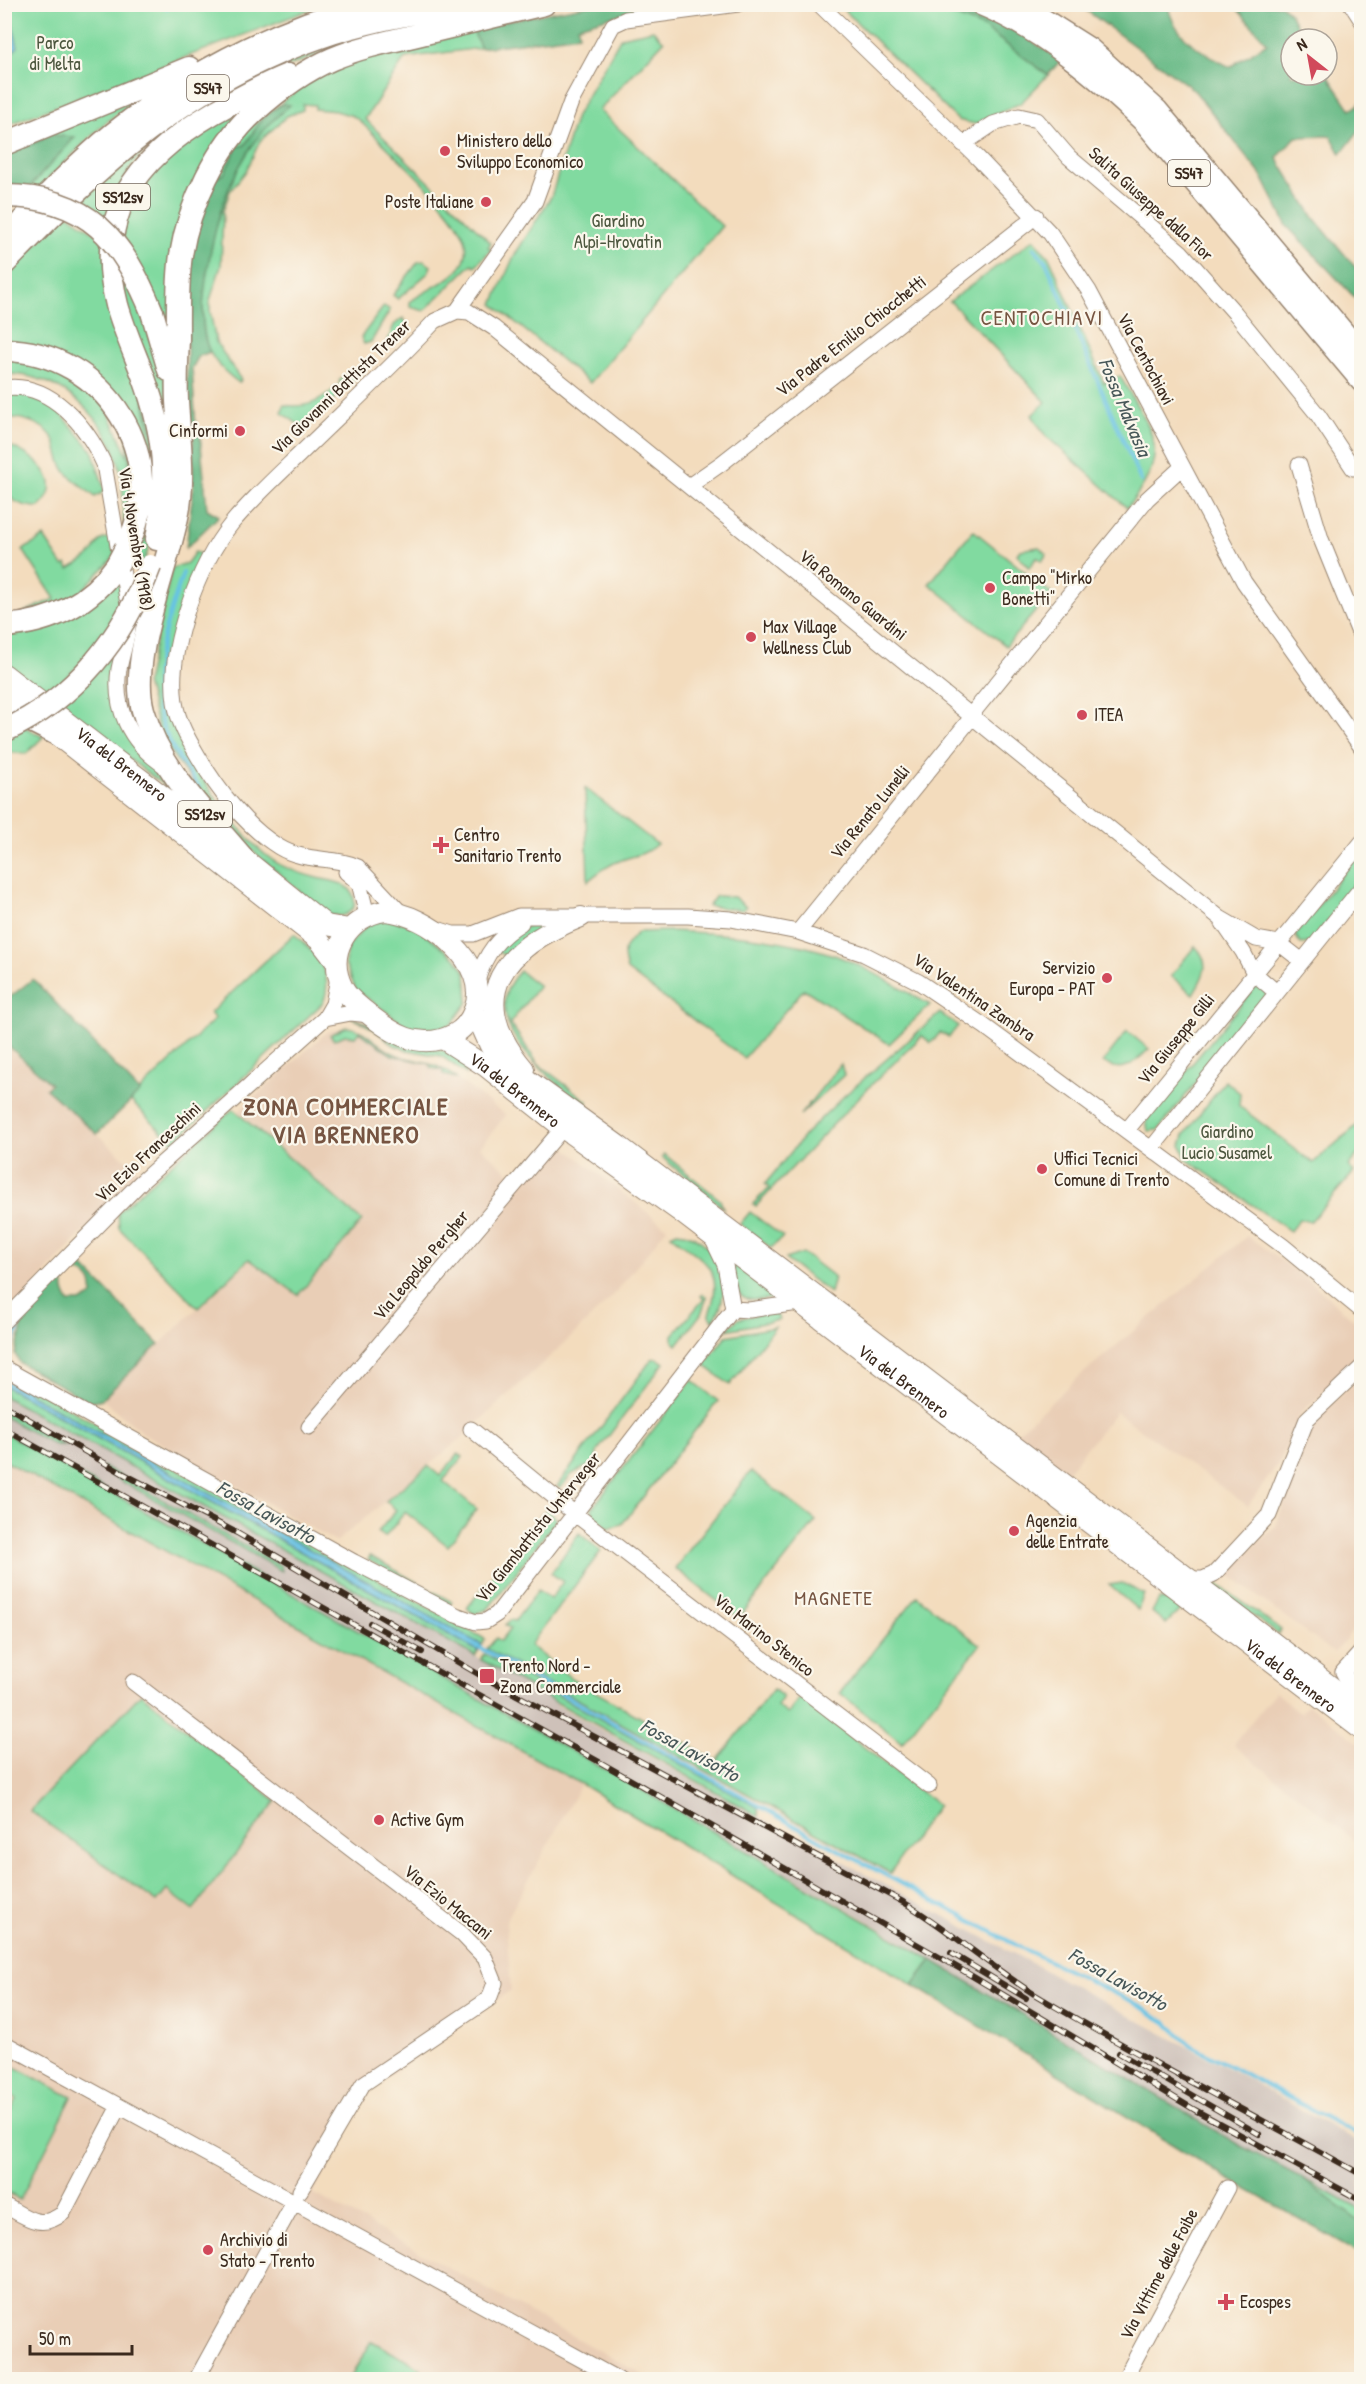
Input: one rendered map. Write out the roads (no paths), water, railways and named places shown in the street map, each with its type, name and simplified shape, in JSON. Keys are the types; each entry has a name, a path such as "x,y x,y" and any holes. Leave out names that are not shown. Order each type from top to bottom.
{"highway":[{"name":"SS47","path":"4,240 111,135 159,99 215,65 269,38 310,22 368,4"},
{"name":"SS47","path":"4,264 120,150 167,114 223,79 318,37 383,19 463,4"},
{"name":"SS12sv","path":"4,731 40,710 88,671 121,630 141,591 150,566 165,489 162,444 155,412 117,305 111,272 112,239 122,199 139,171 161,148 190,125 274,80 367,47 544,4"},
{"name":"SS47","path":"981,4 1034,32 1074,60 1112,90 1145,122 1362,381"},
{"name":"SS47","path":"1018,4 1089,49 1157,111 1362,355"},
{"path":"4,144 269,38"},
{"name":"SS12sv","path":"242,857 170,769 143,709 140,685 150,624 179,505 181,464 177,398 181,256 197,198 219,158 252,114 291,82 332,59"},
{"name":"SS12sv","path":"4,196 25,196 48,201 85,217 102,228 128,259 152,312 177,398"},
{"path":"1335,323 1362,345"},
{"path":"4,350 31,352 56,359 83,373 116,408 133,442 139,462 139,509 122,555 99,585 68,609 32,623 4,626"},
{"path":"4,707 57,734"}],"main road":[{"name":"Via del Brennero","path":"4,675 242,857 326,925 349,929"},
{"name":"Via del Brennero","path":"4,694 319,940 337,970"},
{"path":"385,912 401,913 430,926 465,959 477,981 478,994 474,1010 462,1029 443,1039 419,1042 406,1039 370,1015 348,996 337,970 340,943 349,929 368,915 385,912"},
{"path":"542,1089 513,1055 494,1020 493,1004 496,987 508,963 531,941 581,917"},
{"name":"Via del Brennero","path":"474,1010 497,1055 1360,1709"},
{"name":"Via del Brennero","path":"443,1039 485,1066 563,1128 711,1235 1362,1730"}],"street":[{"name":"Via Giovanni Battista Trener","path":"368,915 364,893 354,877 324,862 280,848 260,832 227,797 203,764 182,728 175,703 174,672 179,639 189,606 207,565 231,525 265,488 435,321 457,311 535,201 571,102 613,25 626,19 738,4"},
{"name":"Via Centochiavi","path":"819,4 1036,216 1089,291 1256,601 1362,748"},
{"path":"1351,4 1362,21"},
{"name":"Salita Giuseppe dalla Fior","path":"963,144 993,124 1019,116 1037,120 1069,157 1181,252 1235,313 1318,416 1353,468"},
{"name":"Via Padre Emilio Chiocchetti","path":"689,486 722,463 1036,216"},
{"name":"Via Romano Guardini","path":"457,311 469,312 494,328 1220,918 1256,939 1279,943"},
{"name":"Via 4 Novembre (1918)","path":"4,388 23,388 56,402 68,410 95,444 104,464 130,625 119,669 119,702 123,718 133,737 153,758 170,769"},
{"path":"1299,465 1321,539 1362,640"},
{"name":"Via Renato Lunelli","path":"798,932 1147,500 1182,467"},
{"name":"Via Giuseppe Gilli","path":"1127,1130 1362,842"},
{"name":"Via Giovanni Battista Trener","path":"324,862 343,862 358,867 401,913"},
{"path":"1151,1149 1362,887"},
{"name":"Via Valentina Zambra","path":"430,926 453,934 473,934 519,916 688,916 731,919 798,932 864,954 919,981 1127,1130 1283,1246 1362,1311"},
{"path":"477,981 491,949 503,935 537,916"},
{"name":"Via Romano Guardini","path":"1220,918 1254,973"},
{"path":"1279,943 1302,961"},
{"name":"Via Ezio Franceschini","path":"4,1321 141,1182 325,1018 333,1004 337,970"},
{"path":"1254,973 1276,992"},
{"path":"325,1018 351,1013 370,1015"},
{"name":"Via Leopoldo Pergher","path":"309,1427 563,1128"},
{"path":"711,1235 725,1265 732,1309 749,1310 799,1303"},
{"name":"Via Giambattista Unterveger","path":"4,1368 354,1562 468,1621 486,1621 497,1614 732,1309"},
{"path":"1190,1579 1203,1579 1214,1574 1269,1515 1307,1419 1362,1368"},
{"name":"Via Marino Stenico","path":"471,1430 575,1514 929,1786"},
{"path":"1360,1709 1357,1696 1343,1672 1362,1651"},
{"name":"Via Ezio Maccani","path":"133,1682 462,1934 485,1958 495,1983 489,1999 363,2084 196,2379"},
{"path":"4,2043 119,2106 297,2197 619,2379"},
{"path":"4,2205 39,2222 52,2222 63,2214 119,2106"},
{"name":"Via Vittime delle Foibe","path":"1124,2379 1227,2188"}],"water":[{"path":"5,4 8,5 18,47 5,59"},
{"path":"16,1379 26,1385 29,1394 482,1645 478,1651 5,1386 5,1380 20,1388"}],"waterway":[{"path":"167,8 172,4"},
{"name":"Fossa Malvasia","path":"1034,248 1046,262 1141,481"},
{"path":"183,573 160,649 156,688 158,708 166,735 199,787"},
{"path":"9,1350 17,1332 17,1320"},
{"name":"Fossa Lavisotto","path":"477,1646 820,1840 1020,1947 1133,2002 1167,2023 1191,2045 1362,2137"}],"railway":[{"path":"4,1405 124,1474 237,1533 485,1678 903,1902 1034,1994 1115,2041 1362,2175"},
{"path":"4,1429 612,1769 962,1970 1195,2110 1362,2201"},
{"path":"370,1623 422,1652"},
{"path":"951,1953 1026,1998"},
{"path":"1119,2053 1259,2134"}],"place":[{"name":"Ministero dello Sviluppo Economico","path":"445,151"},
{"name":"Poste Italiane","path":"486,202"},
{"name":"Cinformi","path":"240,431"},
{"name":"Campo \"Mirko Bonetti\"","path":"990,588"},
{"name":"Max Village Wellness Club","path":"751,637"},
{"name":"ITEA","path":"1082,715"},
{"name":"Centro Sanitario Trento","path":"441,845"},
{"name":"Servizio Europa - PAT","path":"1107,978"},
{"name":"Uffici Tecnici Comune di Trento","path":"1042,1169"},
{"name":"Agenzia delle Entrate","path":"1014,1531"},
{"name":"Trento Nord - Zona Commerciale","path":"487,1676"},
{"name":"Active Gym","path":"379,1820"},
{"name":"Archivio di Stato - Trento","path":"208,2250"},
{"name":"Ecospes","path":"1226,2302"}],"district":[{"name":"CENTOCHIAVI","path":"1042,318"},
{"name":"ZONA COMMERCIALE VIA BRENNERO","path":"346,1121"},
{"name":"MAGNETE","path":"834,1598"}],"park label":[{"name":"Parco di Melta","path":"55,53"},
{"name":"Giardino Alpi-Hrovatin","path":"618,231"},
{"name":"Giardino Lucio Susamel","path":"1227,1142"}]}
